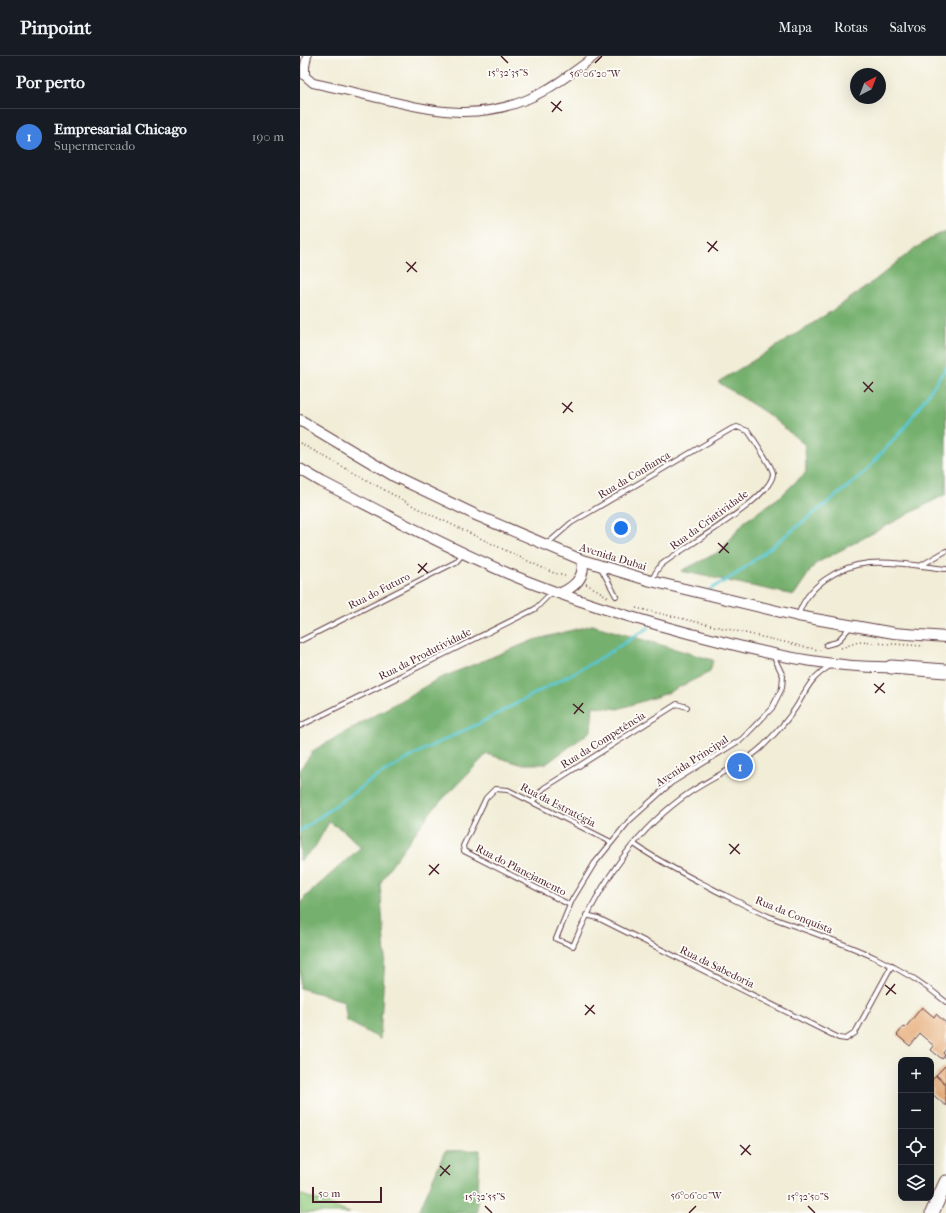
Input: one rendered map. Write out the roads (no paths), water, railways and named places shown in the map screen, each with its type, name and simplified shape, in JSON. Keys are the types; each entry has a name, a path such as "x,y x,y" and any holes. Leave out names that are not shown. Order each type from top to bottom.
{"main road":[{"path":"890,667 946,671"},
{"path":"932,1213 946,1182"}],"street":[{"path":"307,56 305,76 313,82 429,110 456,112 494,109 527,99 558,83 594,56"},
{"name":"Avenida Dubai","path":"300,420 394,476 478,516 582,560 651,581 798,616 894,633 946,636"},
{"path":"300,469 322,482 464,553 557,592 644,622 772,654 834,664 890,667 946,665"},
{"path":"557,592 571,588 581,578 584,567 582,560"}],"lane":[{"name":"Rua da Confiança","path":"546,546 571,523 731,429 737,427 748,431 773,471"},
{"name":"Rua da Criatividade","path":"651,581 660,566 725,522 752,501 772,480 773,471"},
{"path":"920,566 946,551"},
{"name":"Rua do Futuro","path":"300,642 456,562 464,553"},
{"path":"798,616 806,598 815,587 827,578 844,570 870,563 946,569"},
{"path":"600,566 616,596"},
{"name":"Rua da Produtividade","path":"300,726 535,609 557,592"},
{"path":"826,645 837,642 852,626"},
{"name":"Avenida Principal","path":"772,654 783,676 782,688 772,708 755,728 730,747 671,783 641,809 611,842 594,864 570,905 556,939 573,946 586,915 609,876 634,844 666,812 687,794 763,746 797,705 812,680 834,664"},
{"name":"Rua da Competência","path":"533,801 544,788 677,704 687,707"},
{"name":"Rua da Estratégia","path":"464,851 463,846 486,798 495,789 508,790 533,801 611,842"},
{"name":"Rua da Conquista","path":"634,844 658,861 771,917 867,953 892,965 912,976 946,1002"},
{"name":"Rua do Planejamento","path":"464,851 570,905"},
{"name":"Rua da Sabedoria","path":"586,915 598,918 839,1038 846,1039 855,1033 892,965"}],"waterway":[{"path":"709,590 738,573 860,477 905,427 946,368"},
{"path":"300,831 371,780 423,750 478,724 596,661 648,628"}],"place":[{"name":"Empresarial Chicago","path":"740,766"}]}
